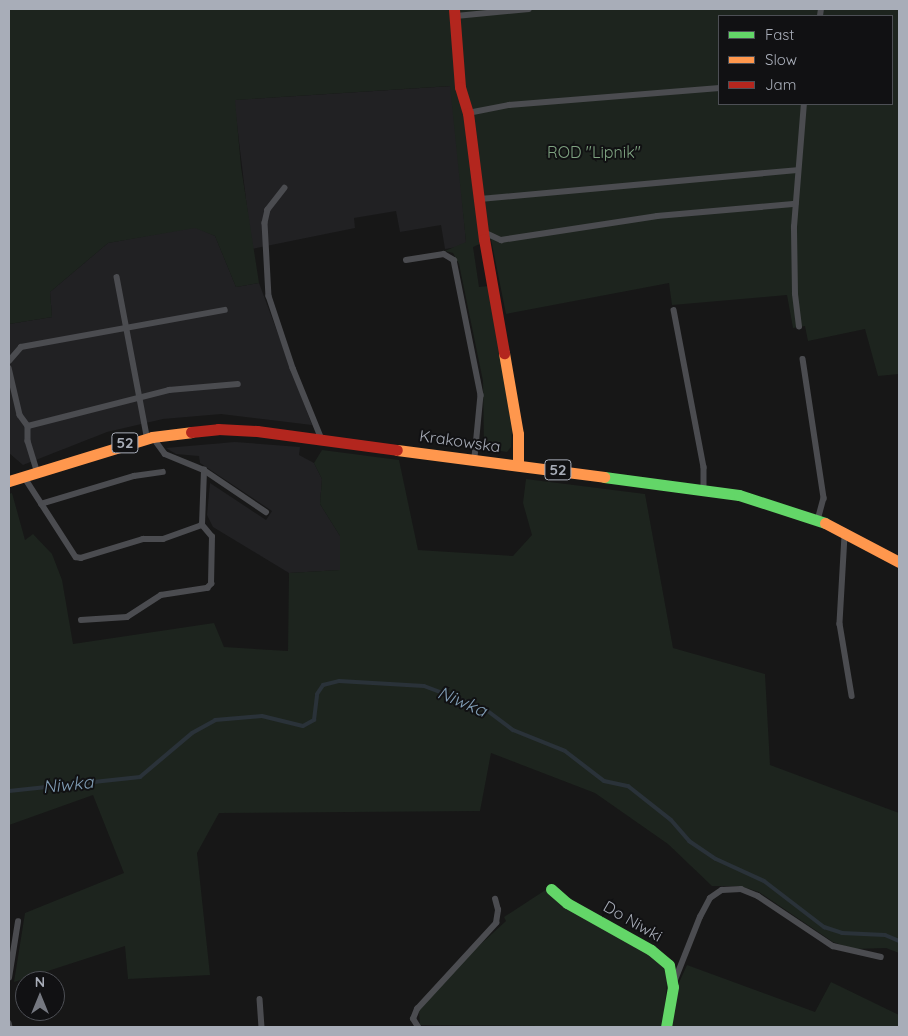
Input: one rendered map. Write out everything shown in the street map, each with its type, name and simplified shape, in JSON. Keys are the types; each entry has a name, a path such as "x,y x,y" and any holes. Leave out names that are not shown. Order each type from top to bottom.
{"main road":[{"path":"454,12 460,87 468,113 484,232 518,434 518,465"},
{"name":"Krakowska","path":"9,481 150,437 218,429 321,439 704,489 767,502 818,519 846,532 899,562"},
{"name":"Do Niwki","path":"551,889 567,903 662,957 669,965 673,986 666,1027"}],"lane":[{"path":"454,12 529,9"},
{"path":"468,113 509,105 718,88"},
{"path":"799,327 795,294 795,204 804,105"},
{"path":"480,199 797,170"},
{"path":"286,188 268,210 265,223 269,296 321,439"},
{"path":"484,232 501,240 657,216 795,204"},
{"path":"406,260 444,254 454,260 481,395 474,459"},
{"path":"117,277 139,400 150,437 166,454 204,470 266,512"},
{"path":"9,361 21,347 225,310"},
{"path":"674,310 704,467 704,489"},
{"path":"803,359 824,498 818,519"},
{"path":"9,368 20,415 28,426 28,441 37,473"},
{"path":"28,426 188,387 238,384"},
{"path":"81,620 127,617 161,595 207,588 211,584 212,537 202,526 204,470"},
{"path":"41,504 134,476 164,472"},
{"path":"24,477 76,556 81,558 143,539 163,539 202,526"},
{"path":"846,532 842,549 840,624 852,696"},
{"path":"673,986 700,917 710,898 722,890 741,889 758,896 833,946 881,957"},
{"path":"418,1027 414,1019 417,1009 496,923 498,910 495,899"},
{"path":"9,978 18,922"},
{"path":"260,999 262,1027"},
{"path":"9,1022 10,1027"}],"shaded area":[{"path":"452,86 466,242 464,246 445,249 441,225 400,232 396,211 354,218 355,228 252,249 234,100"},
{"path":"195,227 215,236 236,287 259,283 312,425 221,414 163,419 107,432 23,465 9,453 9,324 52,317 50,292 108,243"},
{"path":"235,442 300,447 299,455 314,463 322,479 320,504 340,536 340,570 289,573 213,527 207,515 210,483 266,520 272,511 200,463 199,456 176,454 166,448"}],"green space":[{"name":"ROD \"Lipnik\"","path":"9,9 899,9 899,374 878,376 865,329 808,341 805,326 793,328 787,295 672,305 669,283 506,314 491,239 473,247 479,287 489,286 512,430 511,447 507,452 484,448 483,381 459,264 453,253 445,251 466,242 450,86 235,100 241,167 259,283 236,287 215,236 195,228 108,243 50,292 52,317 9,324"},
{"path":"322,450 399,460 418,550 513,556 532,535 523,503 526,479 645,494 673,648 765,674 770,765 899,813 899,953 886,948 854,949 833,942 759,892 740,886 712,886 668,844 595,793 491,753 480,811 219,813 197,853 210,975 128,979 125,946 48,971 16,971 25,913 124,873 93,795 9,825 9,494 12,493 25,540 33,534 52,554 62,580 73,644 214,623 224,647 288,651 289,573 340,570 340,536 320,504 322,479 314,463"},
{"path":"547,889 639,947 668,970 663,1027 420,1025 419,1010 459,964 506,921 504,917"},
{"path":"687,965 815,1012 831,982 899,1015 899,1027 670,1027 677,987"}],"waterway":[{"name":"Niwka","path":"9,791 140,777 192,733 215,720 262,716 303,726 314,720 317,694 323,685 339,681 424,686 485,709 513,730 565,751 604,781 628,786 671,820 689,841 716,859 764,881 824,927 842,933 885,935 899,941"}],"traffic: fast":[{"path":"604,477 739,495 825,523"},
{"path":"551,889 567,903 651,950 669,965 673,987 666,1027"}],"traffic: slow":[{"path":"504,353 518,434 518,465"},
{"path":"9,481 152,437 191,432"},
{"path":"397,450 604,477"},
{"path":"825,523 899,562"}],"traffic: jam":[{"path":"454,9 460,87 468,113 484,239 504,353"},
{"path":"191,432 218,429 257,431 397,450"}]}
